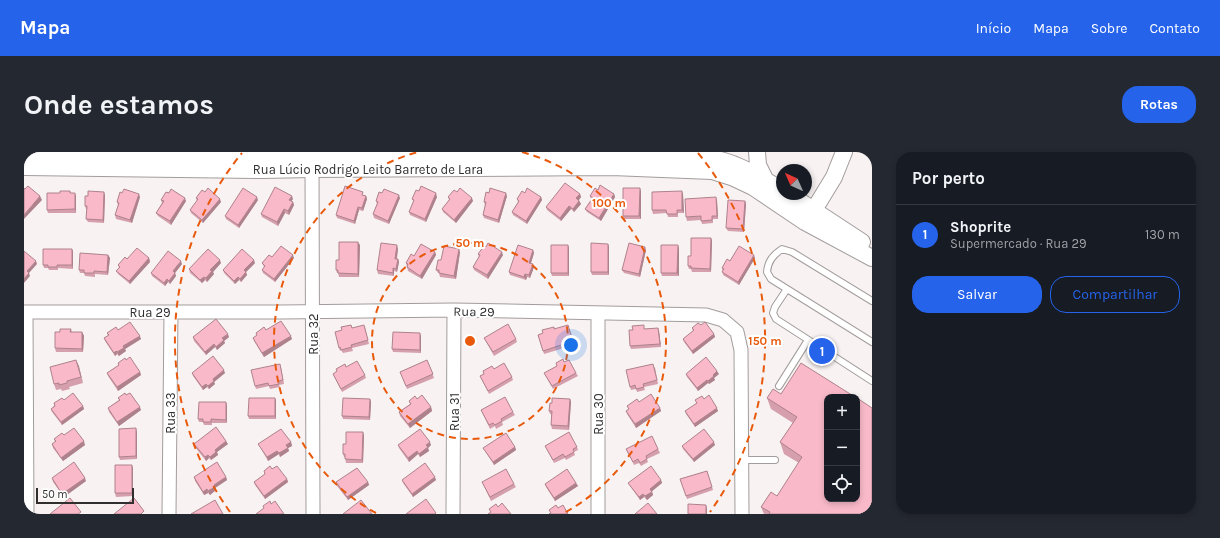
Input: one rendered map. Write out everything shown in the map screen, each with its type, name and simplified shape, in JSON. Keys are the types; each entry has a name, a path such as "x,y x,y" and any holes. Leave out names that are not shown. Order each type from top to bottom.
{"street":[{"path":"757,152 758,165 766,181"},
{"path":"810,216 834,177 844,152"},
{"name":"Rua Lúcio Rodrigo Leito Barreto de Lara","path":"24,153 612,168 716,161"},
{"name":"Rua Lúcio Rodrigo Leito Barreto de Lara","path":"24,167 262,170 312,161"},
{"name":"Rua 32","path":"312,161 313,514"},
{"path":"716,161 740,167 776,187"},
{"path":"716,161 734,178 872,249"},
{"path":"795,200 810,216 872,258"},
{"name":"Rua 29","path":"25,312 454,310 706,316 723,320 737,332 741,350 742,514"},
{"name":"Rua 31","path":"453,514 454,310"},
{"path":"25,312 27,514"},
{"name":"Rua 33","path":"170,514 171,312"},
{"name":"Rua 30","path":"598,314 598,514"}],"lane":[{"path":"872,301 792,252 782,249 774,254 768,265 766,272 771,279 872,342"},
{"path":"787,289 775,307 773,313 776,319 872,381"},
{"path":"779,386 808,340"},
{"path":"742,460 774,460"}],"building":[{"path":"565,183 580,194 576,198 579,201 573,209 569,206 560,218 546,207"},
{"path":"600,185 614,194 599,218 585,209 593,198 590,196 595,188 598,190"},
{"path":"28,186 40,196 24,215 24,188 25,189"},
{"path":"345,186 363,192 362,195 366,196 362,208 358,207 354,221 336,215"},
{"path":"421,186 436,193 425,219 409,212 416,190 419,191"},
{"path":"275,187 292,196 289,200 293,202 288,211 284,209 277,222 261,214"},
{"path":"208,188 220,199 202,220 190,210 198,199 196,198 202,190 205,192"},
{"path":"243,188 257,197 238,225 225,216"},
{"path":"460,188 472,198 454,220 442,209 450,199 448,197 454,190 457,192"},
{"path":"490,188 506,193 498,220 483,215 486,202 484,202 486,192 489,193"},
{"path":"527,188 541,197 526,221 512,212 519,201 517,199 522,191 525,193"},
{"path":"623,188 640,188 639,216 623,216"},
{"path":"124,189 139,194 130,220 115,215 119,203 117,202 120,192 122,193"},
{"path":"171,189 185,198 170,221 156,213 164,201 161,200 166,192 169,193"},
{"path":"384,189 399,195 388,221 373,214 378,202 376,201 379,192 382,193"},
{"path":"60,191 70,191 70,193 75,193 75,209 47,210 47,193 60,193"},
{"path":"88,191 104,192 103,220 86,219 87,206 85,206 85,196 88,196"},
{"path":"682,191 682,210 677,210 677,214 667,214 666,210 652,210 652,192"},
{"path":"716,197 717,216 712,216 712,220 701,221 701,216 686,217 685,199"},
{"path":"728,200 745,201 743,229 726,228"},
{"path":"691,238 711,238 710,269 691,268 691,266 688,266 688,256 691,256"},
{"path":"339,242 358,242 358,274 338,273 338,270 336,270 336,260 339,260"},
{"path":"381,243 397,245 395,259 398,259 396,269 393,268 393,273 377,270"},
{"path":"488,243 502,252 487,275 473,267 480,255 478,254 484,246 486,247"},
{"path":"591,243 608,244 608,272 591,272"},
{"path":"629,243 645,247 639,274 622,270"},
{"path":"421,244 435,252 420,276 407,267 408,264 406,263 411,254 414,256"},
{"path":"518,245 533,250 529,263 533,264 529,275 525,274 524,277 509,272"},
{"path":"551,245 568,245 568,273 551,273"},
{"path":"661,245 678,245 677,273 661,273"},
{"path":"281,246 293,255 274,279 262,270 265,266 262,263 269,255 272,257"},
{"path":"444,246 459,249 454,276 439,273 439,270 436,270 438,260 441,260"},
{"path":"739,246 754,255 738,282 722,272 724,269 722,268 727,259 730,261"},
{"path":"137,248 149,258 129,281 116,271 120,267 118,265 125,257 127,259"},
{"path":"43,249 72,249 72,265 57,265 57,267 48,267 48,265 43,265"},
{"path":"208,249 220,260 210,270 212,271 206,278 204,277 200,280 189,269"},
{"path":"242,249 254,260 244,270 246,272 240,279 238,277 234,281 223,270"},
{"path":"24,251 36,261 27,271 29,273 24,279"},
{"path":"168,251 181,261 173,271 175,273 169,281 167,279 164,283 151,273"},
{"path":"80,253 108,255 107,272 94,271 94,273 84,273 84,270 79,270"},
{"path":"216,319 228,334 222,338 224,340 216,347 214,344 205,352 193,337"},
{"path":"281,321 291,336 262,353 253,338 257,335 256,333 264,327 266,330"},
{"path":"130,322 140,336 123,346 124,348 114,353 104,338 109,335 107,333 116,327 118,330"},
{"path":"705,322 714,334 692,351 683,339 694,330 692,328 698,323 701,325"},
{"path":"508,324 516,339 493,352 484,338"},
{"path":"351,325 352,328 364,325 368,340 351,345 352,347 341,350 340,347 339,348 335,332 342,330 341,327"},
{"path":"568,325 573,341 543,351 538,335 543,333 542,330 554,327 554,329"},
{"path":"644,325 644,329 658,328 660,344 630,346 629,330 633,330 632,326"},
{"path":"60,329 71,329 70,332 82,332 82,349 55,348 55,332 60,332"},
{"path":"393,332 420,333 420,350 392,349"},
{"path":"213,356 224,370 213,379 214,381 208,386 206,384 202,387 192,373"},
{"path":"130,357 140,372 117,387 107,373 119,365 118,363 125,358 126,360"},
{"path":"706,357 717,371 713,375 714,376 697,388 686,374"},
{"path":"563,359 564,362 569,360 576,373 552,386 544,373 557,366 556,363"},
{"path":"76,360 81,377 67,381 67,383 59,385 59,383 54,384 50,367"},
{"path":"427,360 433,374 406,386 400,372"},
{"path":"357,361 365,375 341,389 333,374 337,371 336,369 345,364 346,367"},
{"path":"504,363 512,377 488,391 480,376 484,374 483,371 492,366 494,369"},
{"path":"801,363 850,394 824,394 824,502 860,502 860,400 872,408 872,514 769,514 770,512 761,507 771,492 777,496 802,457 780,442 797,417 767,398 773,389 781,394"},
{"path":"280,364 283,380 278,381 279,384 269,386 268,383 255,386 251,370"},
{"path":"653,364 657,380 643,384 644,387 636,389 635,385 630,387 626,370"},
{"path":"73,393 83,406 61,422 51,409 55,406 54,403 62,398 64,400"},
{"path":"125,393 126,395 130,393 140,407 117,422 108,408 120,400 118,398"},
{"path":"651,394 660,408 635,424 626,411 629,409 627,406 637,399 639,402"},
{"path":"422,395 431,407 408,424 399,412 411,404 409,401 415,396 417,399"},
{"path":"709,395 717,408 694,424 685,411 697,403 695,400 702,396 704,399"},
{"path":"505,397 513,412 501,419 502,421 495,425 493,423 489,425 481,410"},
{"path":"249,398 275,398 275,416 248,416"},
{"path":"343,398 370,399 369,417 342,416"},
{"path":"552,398 570,399 568,426 551,425 552,411 549,411"},
{"path":"199,402 226,402 226,420 211,419 211,422 203,422 203,419 198,419"},
{"path":"216,427 226,441 215,450 216,452 210,457 208,455 205,457 194,444"},
{"path":"74,428 84,441 61,458 52,444 56,441 54,439 62,433 64,435"},
{"path":"136,428 136,456 119,457 119,429"},
{"path":"281,429 291,442 286,445 288,448 279,453 277,451 267,457 258,444"},
{"path":"420,429 430,442 426,445 428,447 419,454 417,451 408,458 398,445"},
{"path":"704,429 714,442 693,459 682,446"},
{"path":"346,432 363,432 362,460 345,459 345,454 343,454 343,444 346,444"},
{"path":"569,432 577,447 573,449 574,452 565,457 563,454 553,460 545,446"},
{"path":"506,433 515,447 493,462 483,448"},
{"path":"652,436 658,449 646,456 647,459 640,463 638,459 633,462 626,449"},
{"path":"74,462 85,478 62,494 52,478"},
{"path":"217,462 226,477 214,485 215,487 208,491 207,489 203,492 194,477"},
{"path":"425,463 435,477 412,494 402,480"},
{"path":"115,465 132,465 132,493 115,493"},
{"path":"270,466 272,469 277,466 287,479 264,496 254,482 265,474 264,471"},
{"path":"651,466 661,480 650,489 652,492 645,496 643,494 639,497 628,483"},
{"path":"357,468 368,482 347,497 336,482"},
{"path":"506,469 514,484 490,497 482,482"},
{"path":"567,469 576,483 554,498 545,484"},
{"path":"707,471 712,487 686,496 680,479"},
{"path":"70,498 81,512 78,514 50,514"},
{"path":"134,498 144,511 141,514 114,514"},
{"path":"426,499 436,513 435,514 406,514"},
{"path":"215,500 223,514 191,514"},
{"path":"361,500 372,514 343,514"},
{"path":"270,501 271,504 275,501 284,514 256,514 264,508 263,506"},
{"path":"502,503 511,514 488,514 491,512 489,509 496,504 498,507"},
{"path":"648,503 657,514 635,514"},
{"path":"688,504 706,505 706,514 688,514"},
{"path":"556,505 558,508 563,505 568,514 549,514 551,513 549,510"}],"place":[{"name":"Shoprite","path":"822,351"}]}
